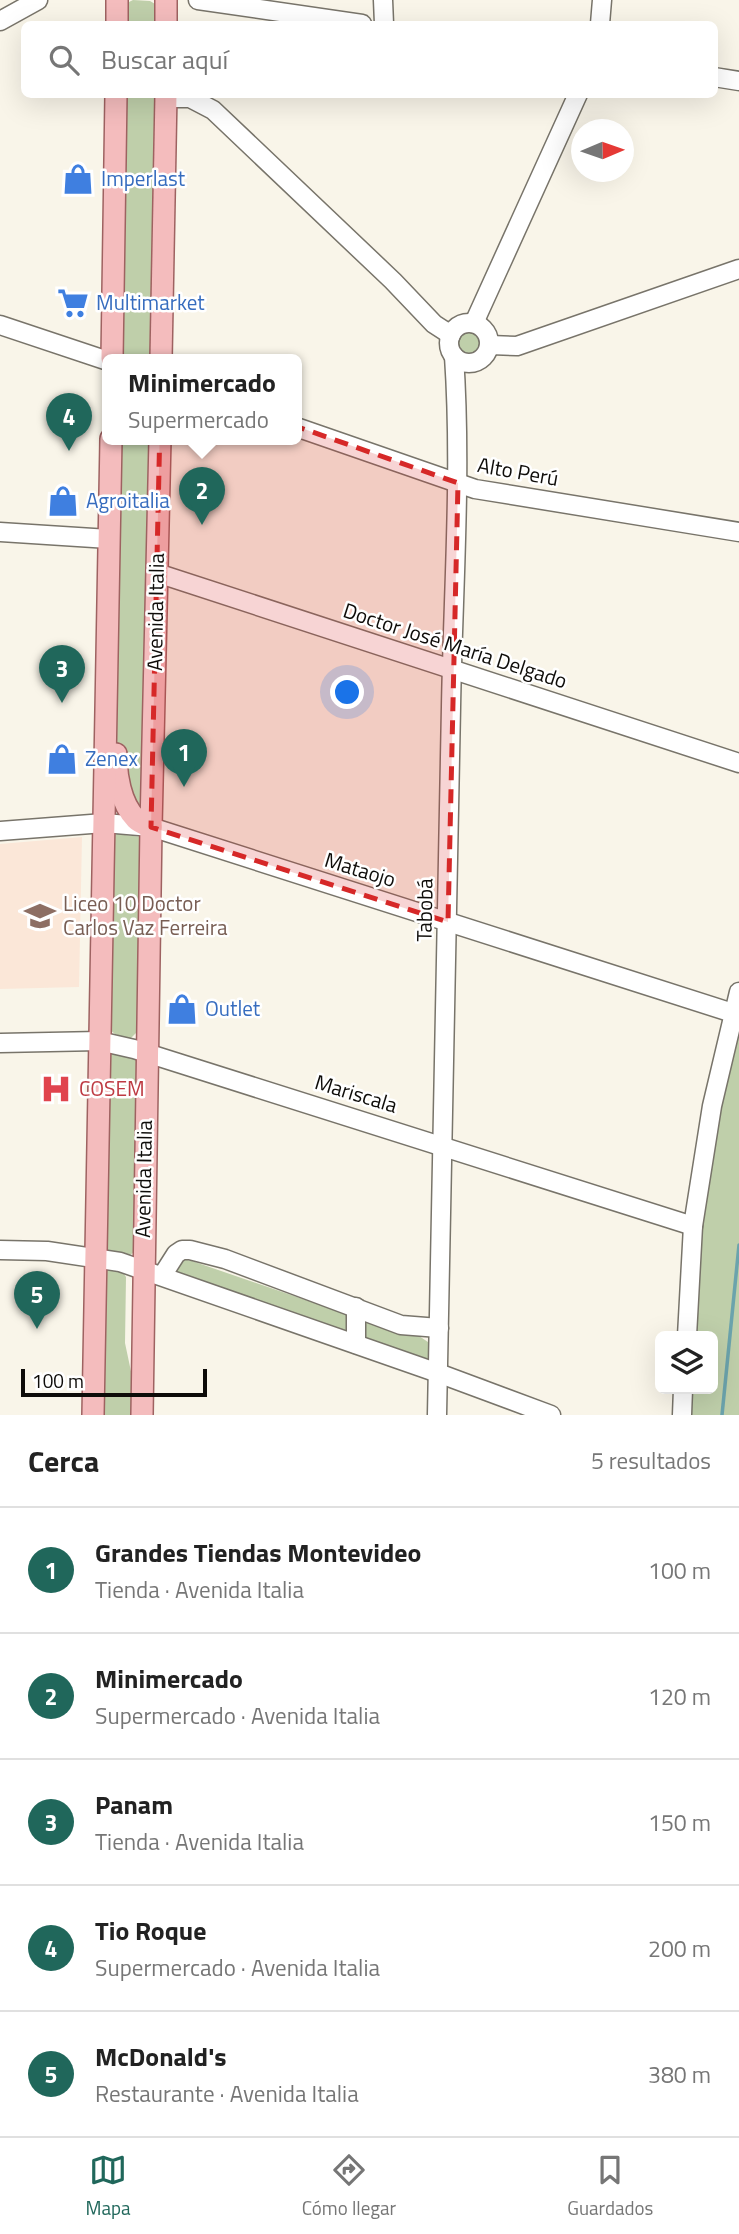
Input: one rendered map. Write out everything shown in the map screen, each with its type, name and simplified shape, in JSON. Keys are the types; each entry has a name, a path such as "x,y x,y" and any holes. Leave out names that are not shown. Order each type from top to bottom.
{"main road":[{"path":"117,0 117,21"},
{"path":"166,0 166,21"},
{"path":"110,354 116,98"},
{"path":"161,354 166,98"},
{"path":"93,1415 111,445"},
{"name":"Avenida Italia","path":"142,1415 153,1273 147,1053 160,445"},
{"path":"107,673 117,704 116,770 121,788 129,810 137,821 151,827"}],"street":[{"path":"0,21 38,0"},
{"path":"198,0 342,21"},
{"path":"383,0 384,21"},
{"path":"600,21 602,0"},
{"path":"718,78 739,81"},
{"path":"190,98 213,110 393,281 434,324 451,335 457,326 474,323 484,329 489,345 517,346 739,269"},
{"path":"474,323 576,98"},
{"path":"0,325 102,357"},
{"name":"Tabobá","path":"437,1415 458,484 457,405 454,356 449,346 451,335"},
{"name":"Tabobá","path":"457,405 468,374 484,357 489,345"},
{"path":"454,356 465,363 479,361"},
{"name":"Alto Perú","path":"302,429 475,489 739,532"},
{"path":"0,532 109,539"},
{"name":"Doctor José María Delgado","path":"157,573 739,763"},
{"name":"Mataojo","path":"0,831 104,823 151,827 737,1015"},
{"path":"687,1331 693,1226 712,1106 737,1015 739,992"},
{"name":"Mariscala","path":"0,1043 99,1041 147,1053 693,1226"},
{"path":"0,1250 25,1250 120,1262 551,1415"},
{"path":"153,1273 182,1250 190,1251 225,1259 401,1325 439,1328"},
{"path":"356,1307 356,1344"},
{"path":"682,1415 683,1394"}],"highlighted area":[{"path":"161,379 458,483 448,922 151,827"}],"shaded area":[{"name":"Liceo 10 Doctor Carlos Vaz Ferreira","path":"82,837 79,987 0,989 0,844"}],"green space":[{"path":"133,0 155,4 157,21 126,21 127,3"},
{"path":"125,98 155,98 151,354 121,353"},
{"path":"471,328 481,332 485,342 481,352 471,356 461,352 457,342 461,332"},
{"path":"118,445 150,445 143,810 126,815 114,811"},
{"path":"117,834 141,837 138,1031 130,1039 109,1029 112,837"},
{"path":"739,1030 739,1415 686,1415 687,1394 718,1394 718,1331 690,1331 695,1267 714,1118"},
{"path":"113,1050 136,1057 137,1061 134,1247 133,1253 122,1256 104,1249 109,1053"},
{"path":"178,1258 393,1330 419,1336 428,1342 430,1359 427,1361 173,1271"},
{"path":"105,1269 122,1271 126,1277 125,1343 133,1381 133,1415 101,1415"}],"waterway":[{"path":"722,1415 739,1245"}],"place":[{"name":"Imperlast","path":"78,179"},
{"name":"Multimarket","path":"73,303"},
{"name":"Tio Roque","path":"69,451"},
{"name":"Agroitalia","path":"63,501"},
{"name":"Minimercado","path":"202,525"},
{"name":"Panam","path":"62,703"},
{"name":"Zenex","path":"62,759"},
{"name":"Grandes Tiendas Montevideo","path":"184,787"},
{"name":"Liceo 10 Doctor Carlos Vaz Ferreira","path":"40,916"},
{"name":"Outlet","path":"182,1009"},
{"name":"COSEM","path":"56,1089"},
{"name":"McDonald's","path":"37,1329"}]}
